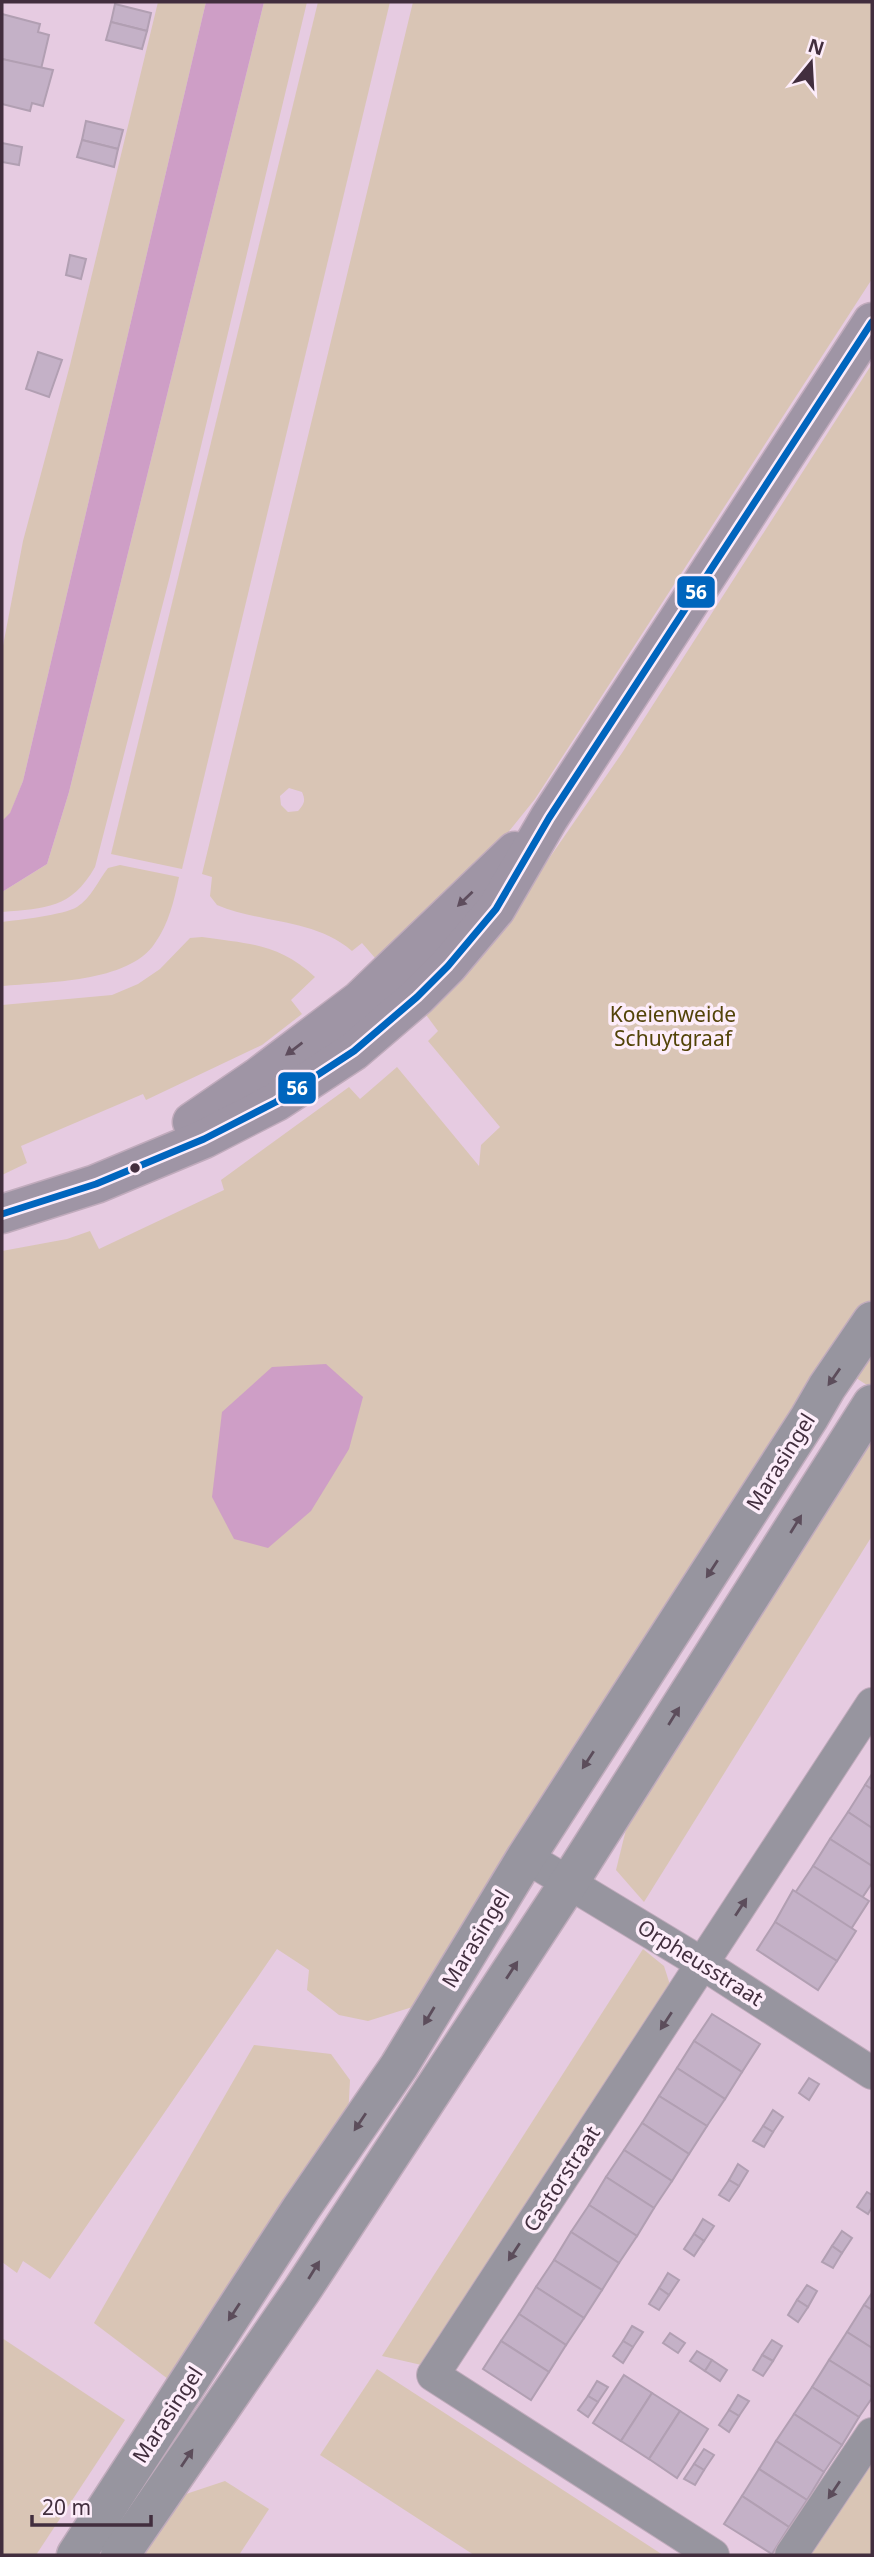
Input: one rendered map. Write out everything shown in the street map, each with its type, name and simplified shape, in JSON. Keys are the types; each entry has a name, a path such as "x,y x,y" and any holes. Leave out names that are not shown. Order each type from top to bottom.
{"main road":[{"path":"2,1214 96,1184 258,1077 360,1000 550,818 872,322"}],"street":[{"name":"Marasingel","path":"76,2555 285,2232 399,2066 526,1857 872,1321"},
{"name":"Marasingel","path":"120,2555 302,2290 568,1884 872,1404"},
{"name":"Castorstraat","path":"713,2555 433,2375 872,1704"},
{"name":"Orpheusstraat","path":"526,1857 703,1964 872,2073"},
{"path":"791,2555 872,2434"}],"green space":[{"path":"158,2 206,2 23,781 10,814 2,821 2,651 23,541 70,365"},
{"path":"264,2 307,2 170,576 95,867 86,881 67,899 44,907 2,912 2,892 47,864 69,792"},
{"path":"318,2 390,2 182,869 111,854"},
{"path":"413,2 872,2 872,279 535,799 481,866 382,966 362,943 352,951 337,940 304,927 217,905 210,896 212,877 202,874","holes":["289,788 302,792 304,802 298,811 288,812 281,805 280,796"]},
{"name":"Koeienweide Schuytgraaf","path":"872,364 872,1304 422,2004 368,2021 339,2015 307,1990 309,1970 277,1949 50,2279 23,2261 17,2273 2,2262 2,1251 67,1239 90,1231 99,1249 224,1190 221,1180 349,1087 360,1099 397,1067 479,1166 481,1145 500,1127 428,1041 438,1031 421,1008 530,886 622,753"},
{"path":"120,865 179,877 164,928 143,956 126,966 85,978 2,986 2,922 71,910 90,894 108,868"},
{"path":"202,937 262,947 288,957 301,966 315,977 291,1000 302,1014 262,1045 146,1100 143,1094 21,1146 27,1163 2,1175 2,1005 112,995 138,984 160,969 190,938"},
{"path":"872,1346 872,1383 870,1387 853,1376"},
{"path":"872,1434 872,1536 644,1902 616,1870 632,1805"},
{"path":"643,1949 664,1966 671,1988 426,2366 382,2356"},
{"path":"254,2045 331,2054 350,2080 348,2117 168,2379 94,2323"},
{"path":"2,2338 125,2420 36,2555 2,2555"},
{"path":"377,2369 663,2555 474,2555 320,2455"},
{"path":"872,2462 872,2555 811,2555"},
{"path":"225,2481 269,2509 239,2555 141,2555 180,2496"}],"shaded area":[{"path":"206,2 264,2 69,792 47,864 2,892 2,821 10,813 23,781"},
{"path":"326,1364 363,1397 349,1449 311,1511 268,1548 234,1539 212,1497 222,1412 272,1367"}],"building":[{"path":"115,4 151,13 147,31 111,22"},
{"path":"2,14 40,24 38,32 49,35 41,69 2,59"},
{"path":"111,22 147,31 142,49 106,40"},
{"path":"2,59 53,70 43,106 32,103 30,111 2,104"},
{"path":"86,121 123,130 118,149 82,140"},
{"path":"82,140 118,149 114,167 77,157"},
{"path":"2,143 22,147 19,165 2,162"},
{"path":"70,255 86,259 81,279 66,275"},
{"path":"38,352 62,360 49,397 26,389"},
{"path":"872,1774 872,1789 865,1785"},
{"path":"865,1785 872,1789 872,1828 848,1812"},
{"path":"848,1812 872,1828 872,1866 830,1839"},
{"path":"830,1839 872,1866 872,1883 862,1898 813,1866"},
{"path":"813,1866 869,1901 851,1929 795,1893"},
{"path":"793,1890 856,1931 837,1961 775,1922"},
{"path":"775,1922 837,1961 818,1990 757,1950"},
{"path":"712,2014 760,2044 742,2072 694,2041"},
{"path":"694,2041 742,2072 725,2099 677,2068"},
{"path":"677,2068 725,2099 707,2126 659,2096"},
{"path":"809,2078 819,2084 809,2100 799,2093"},
{"path":"659,2096 707,2126 689,2154 642,2123"},
{"path":"773,2110 783,2117 773,2132 763,2126"},
{"path":"642,2123 689,2154 672,2181 624,2150"},
{"path":"763,2126 773,2132 764,2147 753,2141"},
{"path":"624,2150 672,2181 654,2208 606,2177"},
{"path":"738,2164 748,2171 739,2186 729,2180"},
{"path":"606,2177 654,2208 637,2236 589,2205"},
{"path":"729,2180 739,2186 729,2201 719,2195"},
{"path":"867,2192 872,2195 872,2207 868,2214 857,2207"},
{"path":"589,2205 637,2236 619,2263 571,2232"},
{"path":"703,2219 714,2226 704,2241 694,2234"},
{"path":"842,2231 852,2238 842,2253 832,2246"},
{"path":"571,2232 619,2263 602,2290 554,2260"},
{"path":"694,2234 704,2241 694,2256 684,2249"},
{"path":"832,2246 842,2253 833,2268 822,2262"},
{"path":"554,2260 602,2290 584,2318 536,2287"},
{"path":"668,2273 679,2280 669,2295 659,2288"},
{"path":"807,2285 817,2291 808,2307 797,2300"},
{"path":"536,2287 584,2318 566,2345 519,2314"},
{"path":"659,2288 669,2295 659,2310 649,2304"},
{"path":"872,2293 872,2310 864,2305"},
{"path":"797,2300 808,2307 798,2322 788,2315"},
{"path":"864,2305 872,2310 872,2348 847,2332"},
{"path":"519,2314 566,2345 549,2372 501,2341"},
{"path":"632,2326 643,2332 633,2347 623,2341"},
{"path":"847,2332 872,2348 872,2387 829,2360"},
{"path":"670,2333 685,2343 678,2353 663,2343"},
{"path":"772,2340 782,2346 773,2361 762,2355"},
{"path":"501,2341 549,2372 531,2400 483,2369"},
{"path":"623,2341 633,2347 623,2363 613,2356"},
{"path":"697,2351 712,2360 705,2371 690,2361"},
{"path":"762,2355 773,2361 763,2376 753,2370"},
{"path":"712,2360 727,2370 720,2381 705,2371"},
{"path":"829,2360 872,2387 872,2398 859,2417 812,2387"},
{"path":"624,2375 652,2393 621,2441 593,2423"},
{"path":"597,2381 608,2387 598,2402 588,2396"},
{"path":"812,2387 859,2417 842,2445 794,2414"},
{"path":"652,2393 680,2411 649,2459 621,2441"},
{"path":"738,2395 749,2401 739,2416 729,2410"},
{"path":"588,2396 598,2402 588,2417 578,2410"},
{"path":"729,2410 739,2416 729,2432 719,2425"},
{"path":"680,2411 708,2429 677,2478 649,2459"},
{"path":"794,2414 842,2445 824,2472 776,2441"},
{"path":"776,2441 824,2472 807,2500 759,2469"},
{"path":"704,2449 714,2455 704,2470 694,2464"},
{"path":"694,2464 704,2470 695,2485 684,2479"},
{"path":"759,2469 807,2500 789,2527 742,2496"},
{"path":"742,2496 789,2527 772,2554 724,2524"}],"transit line":[{"name":"56","path":"2,1214 96,1184 204,1139 276,1102 354,1051 417,997 448,966 496,909 549,818 872,322"}]}
